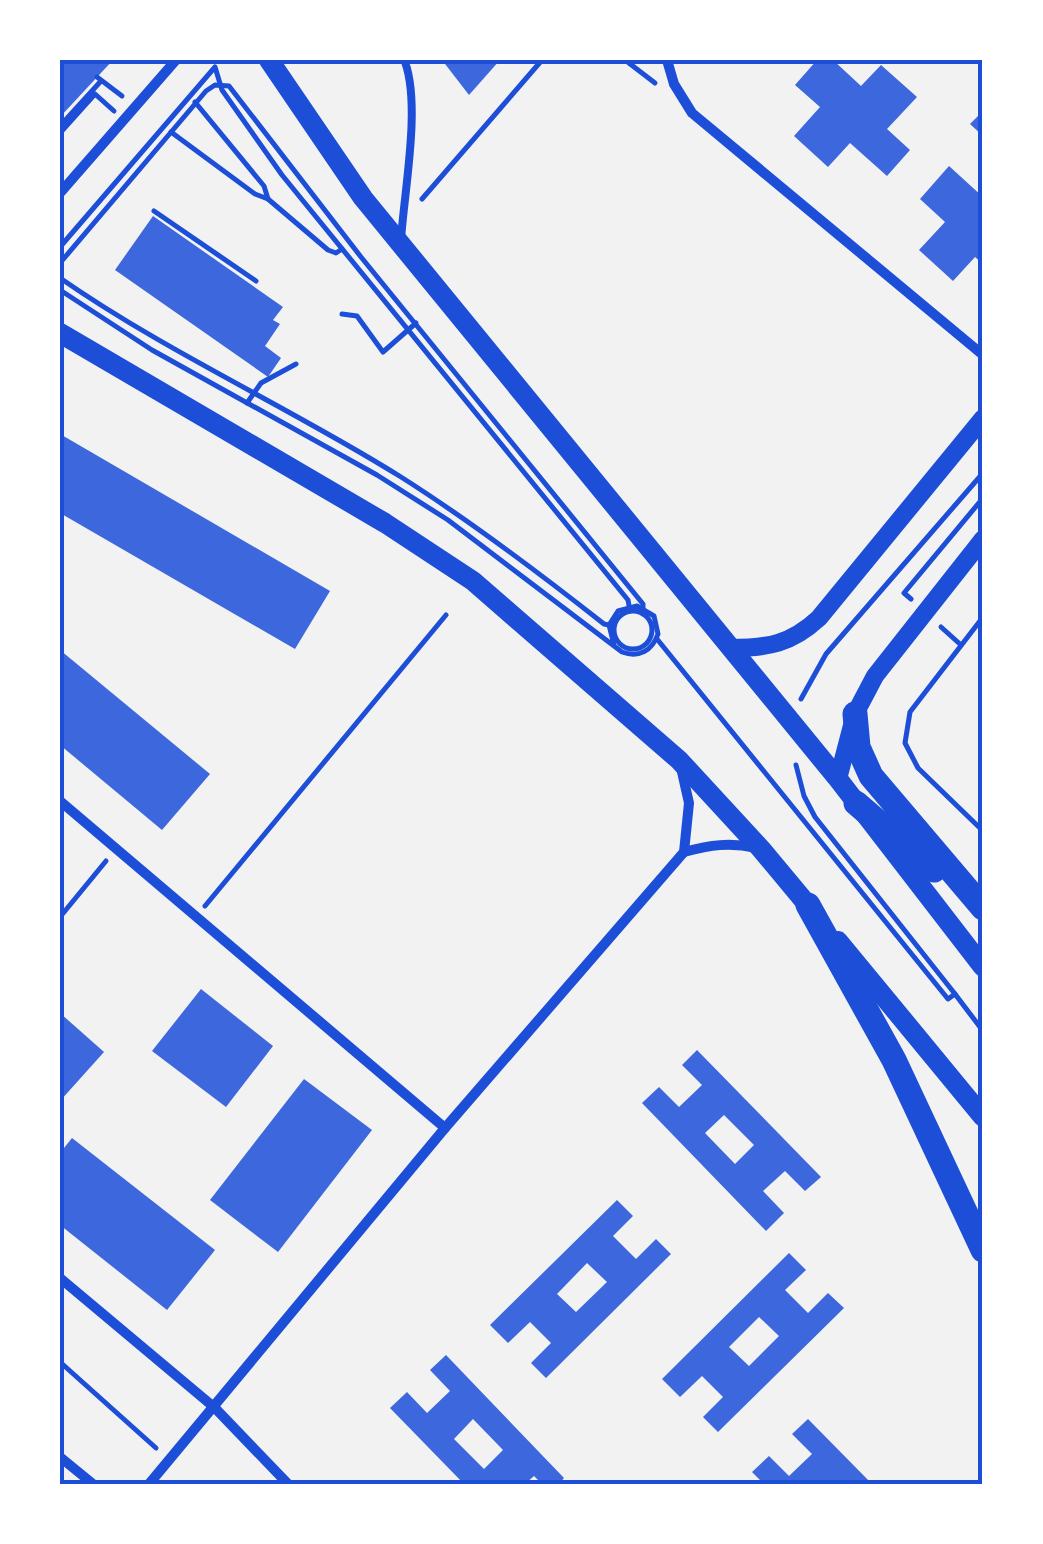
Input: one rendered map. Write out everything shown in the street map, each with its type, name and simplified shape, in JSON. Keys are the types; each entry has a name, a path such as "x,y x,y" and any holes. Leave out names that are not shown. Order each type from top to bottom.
{"main road":[{"path":"269,60 363,198 838,779 983,967"},
{"path":"60,333 385,523 473,581 674,756 761,849 983,1117"},
{"path":"856,714 858,747 871,776 983,910"},
{"path":"856,802 983,910"},
{"path":"808,905 894,1060 983,1250"}],"street":[{"path":"60,193 176,60"},
{"path":"667,60 674,84 692,114 983,355"},
{"path":"730,648 780,645 802,634 983,418"},
{"path":"838,779 856,714 874,676 983,539"},
{"path":"674,756 687,784 689,802 684,852"},
{"path":"60,801 445,1128"},
{"path":"149,1484 445,1128 684,852 735,843 761,849"},
{"path":"60,1278 215,1408 288,1484"},
{"path":"60,1457 93,1484"}],"lane":[{"path":"401,244 411,96 405,61"}],"path":[{"path":"420,201 542,60"},
{"path":"60,263 194,102 215,67 222,90 340,251 630,608 644,611"},
{"path":"60,129 99,79 130,102"},
{"path":"60,247 194,102 209,88 222,84"},
{"path":"60,290 152,350 378,475 448,520 627,654 651,647 657,622 644,611 297,176 237,94 222,84"},
{"path":"60,129 94,94"},
{"path":"194,102 264,186 268,199"},
{"path":"160,124 255,194 268,199 328,250 340,251"},
{"path":"154,212 256,281"},
{"path":"60,278 80,294 401,477 611,626 623,646 640,648 649,640 652,628 644,611"},
{"path":"342,314 357,316 384,352 416,323"},
{"path":"247,402 261,384 296,364"},
{"path":"983,473 979,478 983,481"},
{"path":"904,593 983,498"},
{"path":"611,626 630,608"},
{"path":"197,916 446,615"},
{"path":"983,617 910,712 905,743 918,768 983,830"},
{"path":"611,626 614,646"},
{"path":"656,638 948,999 955,994 983,1031"},
{"path":"60,917 116,849"},
{"path":"60,1362 170,1460"}],"building":[{"path":"60,60 113,60 60,117"},
{"path":"442,60 500,60 469,95"},
{"path":"817,60 833,60 861,86 881,65 917,97 887,129 910,150 887,176 850,143 828,167 794,136 820,107 795,85"},
{"path":"983,111 983,136 970,124"},
{"path":"949,166 983,197 983,264 975,257 953,281 919,250 945,222 920,199"},
{"path":"153,216 283,307 273,320 280,324 265,346 281,358 268,377 115,270"},
{"path":"60,434 330,591 295,649 60,513"},
{"path":"60,650 210,774 162,830 60,745"},
{"path":"201,989 273,1046 226,1107 152,1051"},
{"path":"60,1013 104,1052 60,1101"},
{"path":"697,1050 821,1177 805,1191 785,1171 763,1191 784,1213 766,1231 642,1103 659,1087 679,1107 702,1085 682,1065","holes":["724,1115 754,1145 735,1164 705,1133"]},
{"path":"304,1079 372,1130 278,1252 210,1200"},
{"path":"72,1138 215,1250 167,1310 60,1225 60,1153"},
{"path":"617,1200 633,1216 613,1236 636,1259 656,1239 671,1254 546,1378 531,1363 551,1343 530,1322 508,1343 490,1325","holes":["587,1263 607,1282 576,1312 557,1294"]},
{"path":"789,1253 806,1270 785,1290 808,1313 828,1293 844,1308 718,1432 703,1417 723,1397 702,1376 680,1397 662,1379","holes":["759,1317 779,1336 749,1366 729,1347"]},
{"path":"446,1355 564,1478 559,1484 542,1484 534,1476 525,1484 464,1484 390,1408 407,1392 427,1413 450,1391 430,1370","holes":["473,1419 503,1450 484,1469 454,1439"]},
{"path":"808,1419 872,1484 764,1484 752,1472 769,1456 789,1476 812,1454 792,1434"}]}
